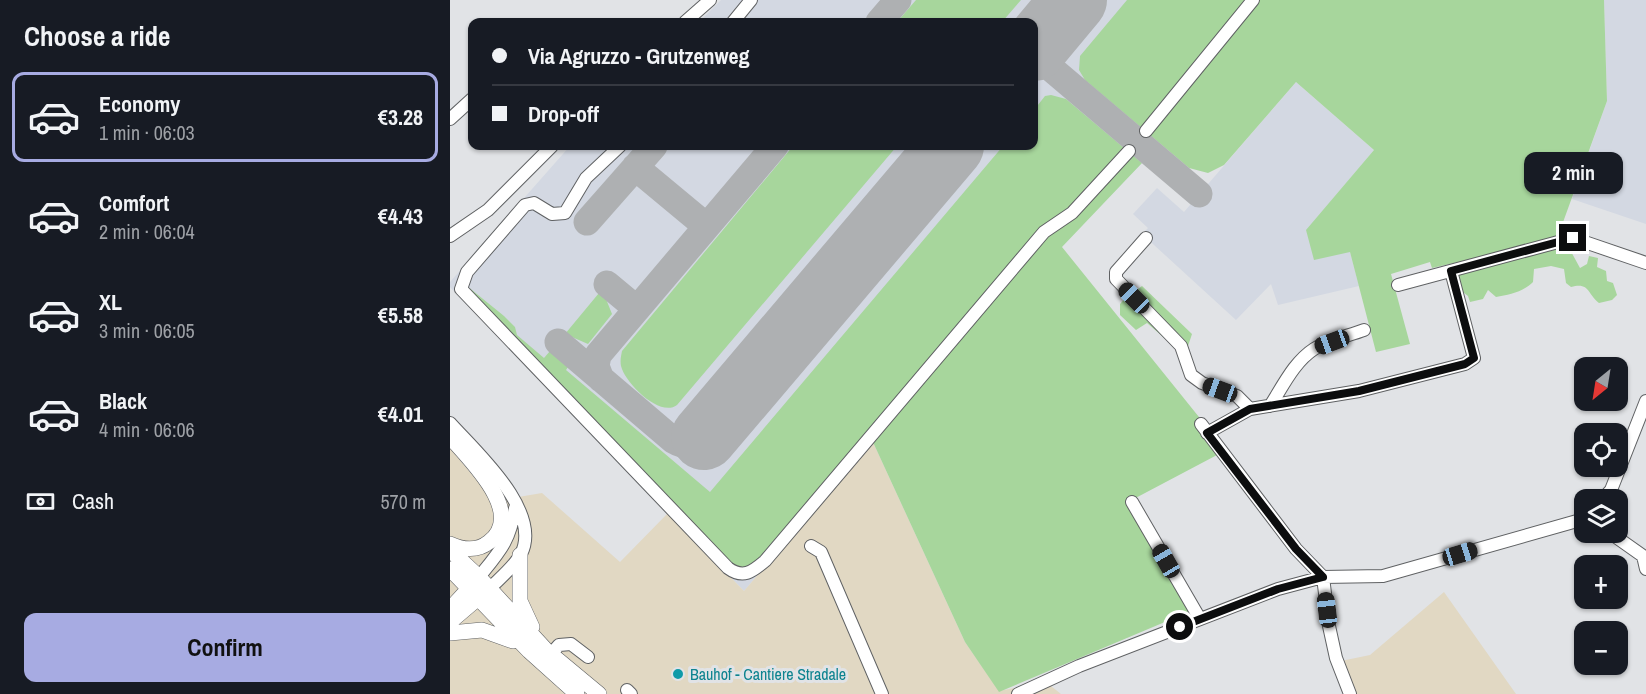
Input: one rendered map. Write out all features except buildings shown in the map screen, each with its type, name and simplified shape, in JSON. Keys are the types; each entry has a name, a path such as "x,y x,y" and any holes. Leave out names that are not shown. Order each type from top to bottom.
{"main road":[{"path":"450,437 497,498 502,519 496,534 484,545 465,549 450,544"},
{"path":"450,550 549,652 599,694"},
{"path":"520,555 520,601 549,652"},
{"path":"450,569 529,651 578,694"},
{"path":"450,622 484,583"},
{"path":"450,609 473,594"},
{"path":"450,633 482,630 509,639 529,651"}],"street":[{"path":"690,18 710,0"},
{"path":"736,18 751,0"},
{"path":"1146,131 1253,0"},
{"path":"450,119 468,103"},
{"path":"450,236 488,210 548,150"},
{"path":"616,150 586,178 565,213 552,213 534,203 525,205 467,273 461,289 728,568 742,575 751,573 765,561 1044,232 1072,213 1129,152"},
{"path":"1146,238 1116,272 1116,279 1181,346 1191,375 1202,383 1237,396 1250,409"},
{"path":"1398,285 1573,238 1646,263"},
{"path":"1350,694 1331,637 1323,577 1296,549 1204,429 1250,409 1359,391 1465,364 1474,358 1451,271"},
{"path":"1270,406 1298,363 1307,354 1316,348 1364,330"},
{"path":"1611,489 1646,401"},
{"path":"450,423 510,492 516,503 525,539 520,555 484,583"},
{"path":"1132,502 1200,619"},
{"path":"484,583 511,532 516,503"},
{"path":"1018,694 1042,690 1079,666 1278,589 1323,577 1383,576 1574,522"},
{"path":"1625,543 1643,556 1646,569"},
{"path":"811,546 821,552 882,694"},
{"path":"549,652 559,645 571,644 588,657"}],"shaded area":[{"path":"721,0 1275,0 1142,163 872,440 744,591 450,287 450,282 566,150 1038,150 1038,18 703,18"},
{"path":"1604,0 1646,0 1646,224 1572,199 1607,101"},
{"path":"1296,82 1374,150 1306,231 1350,252 1359,286 1278,305 1271,284 1236,320 1142,234 1148,228 1133,214 1157,188 1184,212"},
{"path":"872,440 965,642 999,691 1046,682 1061,694 450,694 450,448 494,501 542,493 620,562 668,513 744,591"},
{"path":"1444,592 1516,694 1356,694 1341,661 1370,655"}],"green space":[{"path":"916,0 1021,0 1005,18 900,18"},
{"path":"1127,0 1604,0 1607,101 1562,225 1556,227 1559,239 1432,268 1430,262 1391,274 1410,344 1376,352 1350,252 1314,260 1306,230 1374,150 1296,82 1224,165 1208,173 1189,168 1085,80 1079,70 1080,56"},
{"path":"1051,95 1066,99 1142,163 1062,247 1203,422 1217,455 1128,502 1191,611 999,692 965,642 872,440 762,560 744,568 732,565 465,288 467,286 504,316 515,327 517,335 544,358 550,351 568,367 566,370 710,492 1000,150 1038,150 1038,105 1045,96"},
{"path":"790,150 894,150 677,405 670,408 662,407 644,397 624,373 621,364 622,351"},
{"path":"1568,246 1580,268 1587,264 1589,256 1598,258 1597,267 1606,271 1607,281 1613,283 1617,295 1612,300 1599,303 1585,287 1571,287 1566,283 1564,269 1551,266 1534,269 1533,282 1511,294 1496,297 1488,290 1483,299 1470,302 1468,296 1459,289 1458,275"},
{"path":"1142,286 1192,334 1187,349 1169,342 1147,323 1136,330 1120,315 1120,304 1127,296 1141,299 1138,289"},
{"path":"599,293 606,299 612,314 588,344 565,334"}],"taxiway":[{"path":"882,18 898,0"},
{"path":"1038,57 1199,194"},
{"path":"587,222 650,150"},
{"path":"601,379 596,366 598,355 772,150"},
{"path":"635,167 706,226"},
{"path":"607,284 637,309"},
{"path":"558,342 673,440 689,445 697,443 704,437"}],"runway":[{"path":"1038,43 1074,0"},
{"path":"704,437 948,150"}],"place":[{"name":"Bauhof - Cantiere Stradale","path":"678,674"}],"route":[{"path":"1180,627 1278,589 1323,577 1296,549 1207,433 1250,409 1359,391 1465,364 1474,358 1451,271 1573,238"}]}
